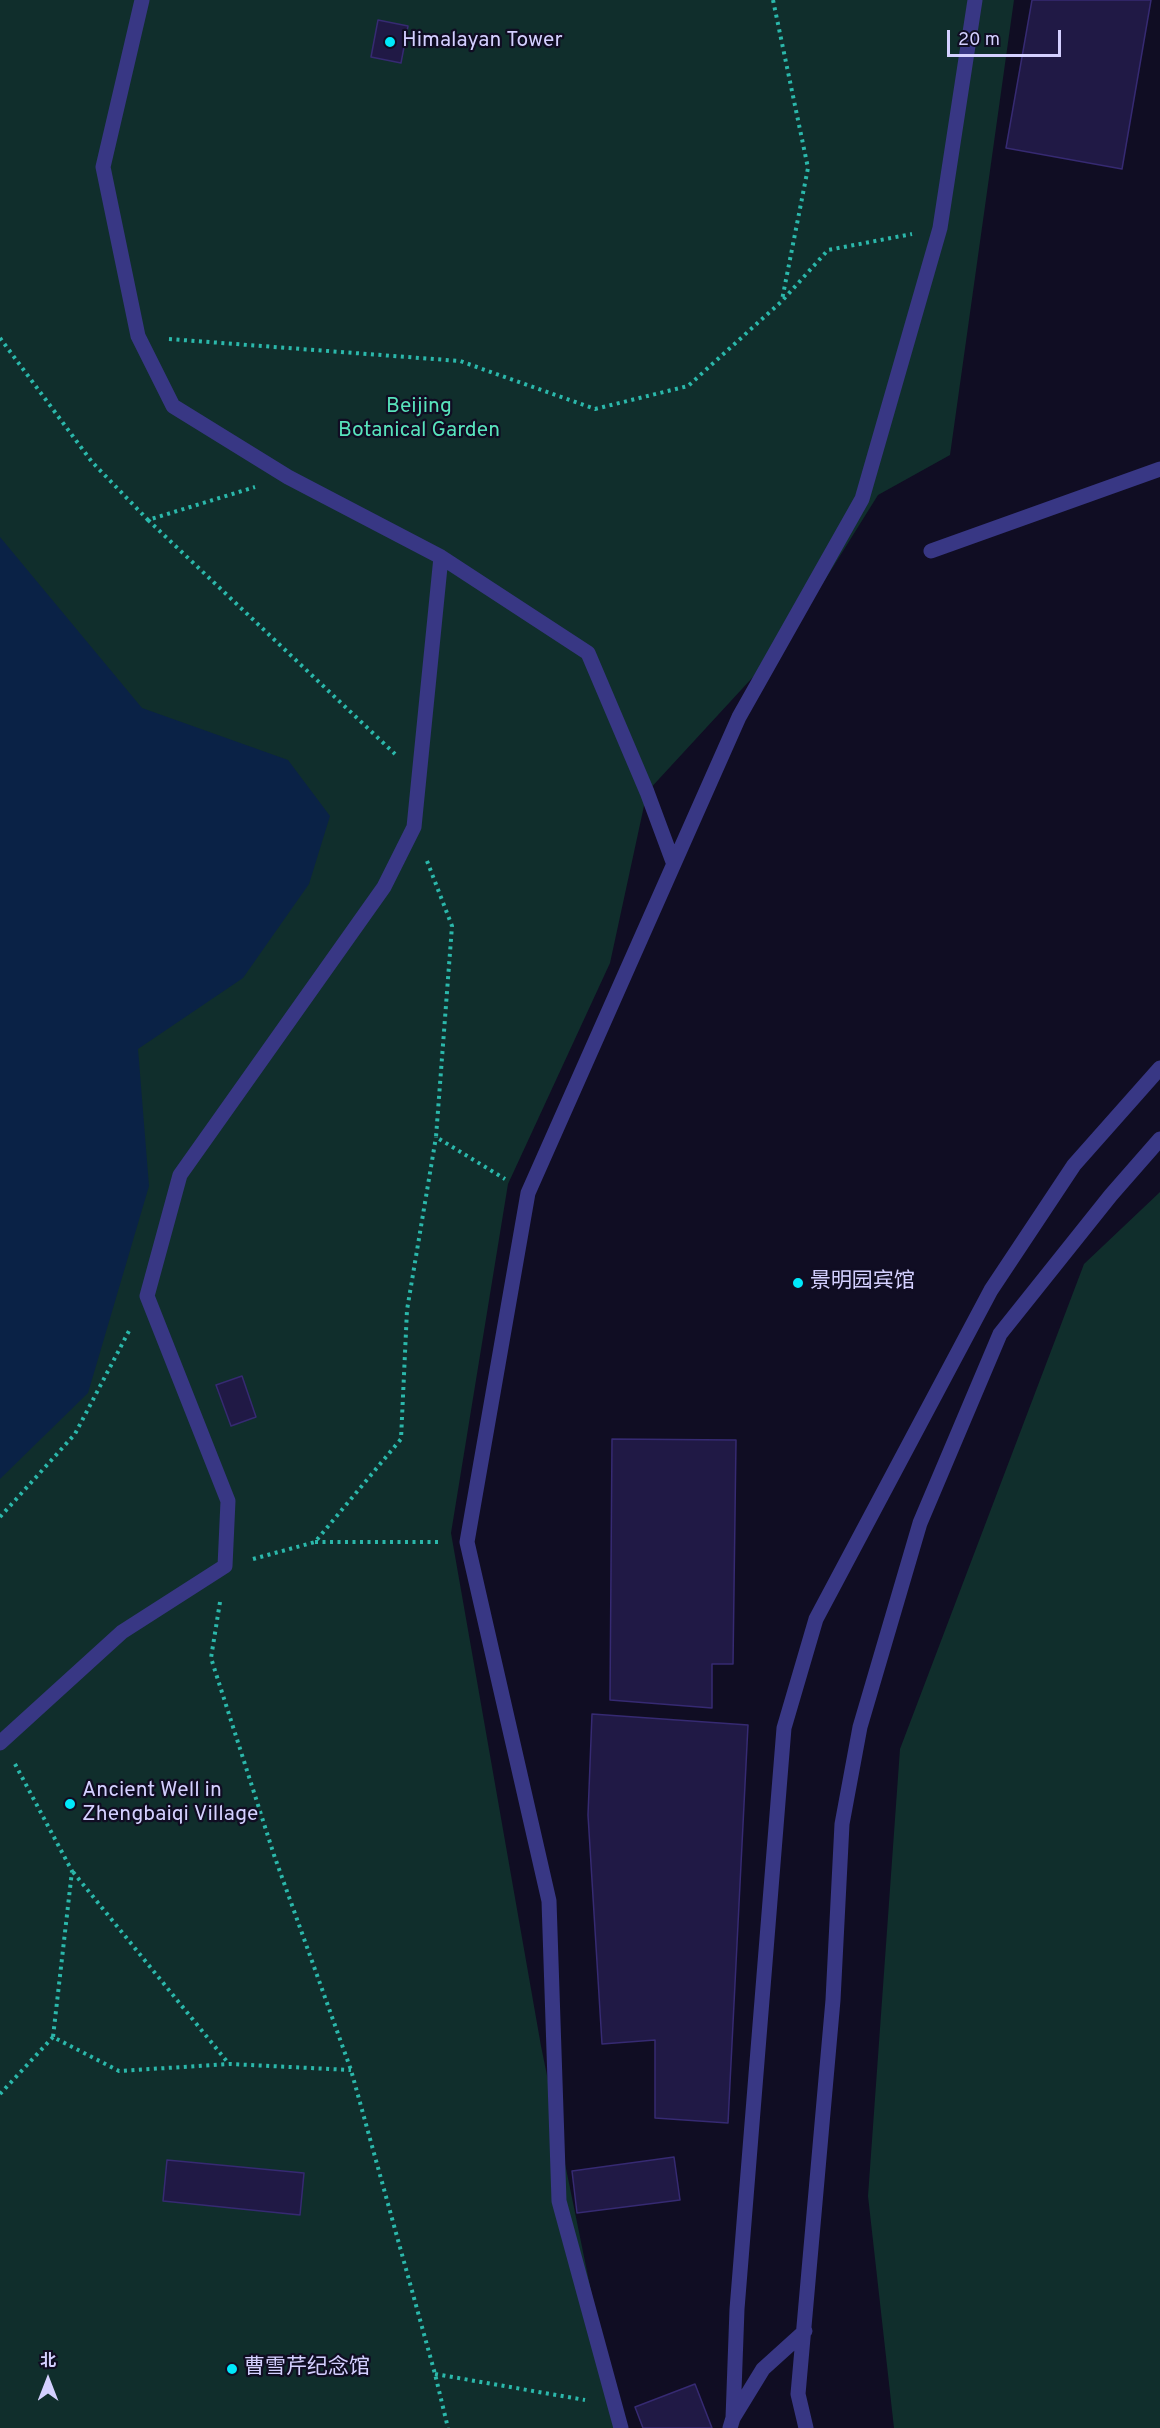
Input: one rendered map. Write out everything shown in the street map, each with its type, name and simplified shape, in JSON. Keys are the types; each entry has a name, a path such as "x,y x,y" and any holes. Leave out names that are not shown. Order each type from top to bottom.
{"street":[{"path":"142,0 103,167 138,336 173,406 288,477 441,557 588,653 647,792 673,862"},
{"path":"621,2428 559,2201 549,1901 467,1542 528,1193 739,717 862,499 940,228 975,0"},
{"path":"931,551 1160,469"},
{"path":"2,1743 122,1632 225,1566 228,1501 147,1296 180,1175 384,887 414,827 441,557"},
{"path":"731,2423 737,2309 784,1728 816,1619 991,1290 1074,1165 1160,1068"},
{"path":"806,2428 798,2394 833,2000 842,1824 860,1727 920,1523 1000,1334 1111,1195 1160,1139"},
{"path":"731,2423 763,2369 805,2331"}],"path":[{"path":"773,0 808,168 782,301"},
{"path":"138,336 460,361 595,409 688,386 782,301 828,250 940,228"},
{"path":"0,338 92,462 148,520 420,777"},
{"path":"148,520 288,477"},
{"path":"315,1542 401,1439 407,1310 436,1137 452,926 414,827"},
{"path":"436,1137 528,1193"},
{"path":"0,1517 75,1434 147,1296"},
{"path":"448,2428 351,2070 274,1855 211,1658 225,1566 315,1542 467,1542"},
{"path":"2,1743 72,1871 230,2064"},
{"path":"0,2094 53,2037 72,1871"},
{"path":"53,2037 119,2071 230,2064 351,2070"},
{"path":"435,2374 613,2405"}],"green space":[{"name":"Beijing Botanical Garden","path":"0,0 1014,0 950,455 878,495 788,639 647,792 610,963 508,1184 451,1533 541,2046 619,2428 0,2428"},
{"path":"1160,1192 1160,2428 894,2428 868,2196 900,1749 1084,1264"}],"water":[{"path":"0,537 142,708 288,760 330,816 309,884 243,978 138,1049 149,1186 88,1393 0,1479"}],"building":[{"path":"1032,0 1151,0 1122,169 1006,148"},
{"name":"Himalayan Tower","path":"378,20 408,26 401,63 371,57"},
{"path":"242,1376 256,1417 231,1426 216,1385"},
{"path":"612,1439 736,1440 733,1664 712,1664 712,1708 610,1700"},
{"path":"592,1714 748,1725 728,2123 655,2118 655,2040 602,2044 588,1815"},
{"path":"674,2157 680,2200 577,2213 572,2171"},
{"path":"167,2160 304,2173 300,2215 163,2201"},
{"path":"695,2384 712,2428 643,2428 635,2407"}],"place":[{"name":"Himalayan Tower","path":"390,42"},
{"name":"景明园宾馆","path":"798,1283"},
{"name":"Ancient Well in Zhengbaiqi Village","path":"70,1804"},
{"name":"曹雪芹纪念馆","path":"232,2369"}]}
